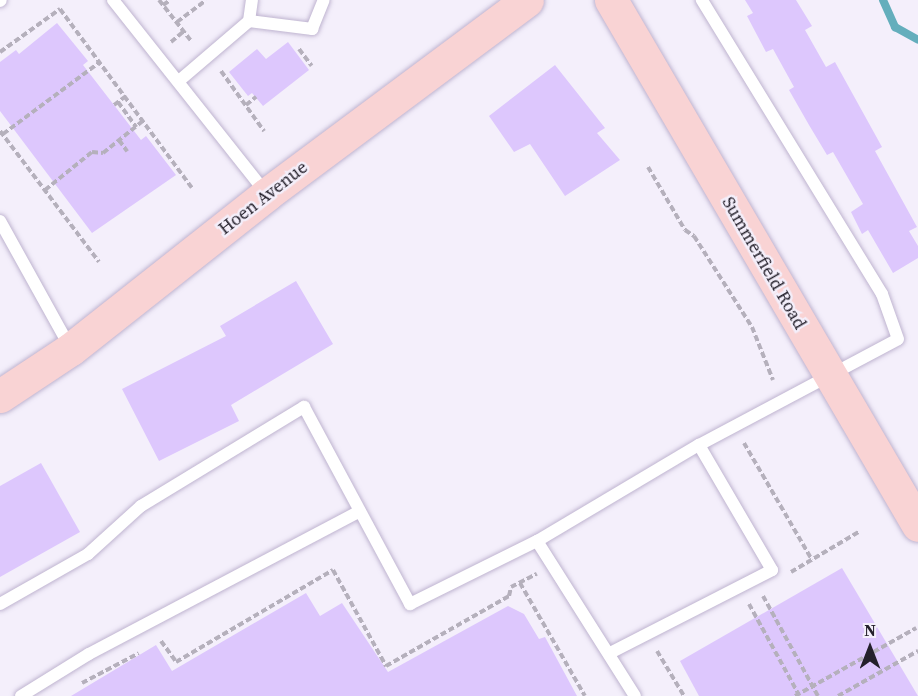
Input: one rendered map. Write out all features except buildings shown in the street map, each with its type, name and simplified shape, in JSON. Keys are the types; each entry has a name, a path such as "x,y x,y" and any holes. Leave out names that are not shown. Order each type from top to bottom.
{"street":[{"name":"Hoen Avenue","path":"0,396 71,349 267,194 527,0"},
{"name":"Summerfield Road","path":"611,0 918,525"}],"lane":[{"path":"113,0 180,80 267,194"},
{"path":"180,80 249,21 252,0"},
{"path":"249,21 312,29 324,0"},
{"path":"0,604 88,554 141,506 304,407 358,512 410,604 537,541 699,445 898,339 882,294 702,0"},
{"path":"0,222 71,349"},
{"path":"610,653 771,570 699,445"},
{"path":"21,696 89,654 358,512"},
{"path":"537,541 636,696"}],"path":[{"path":"159,0 192,42"},
{"path":"177,22 206,0"},
{"path":"163,5 169,1"},
{"path":"0,52 60,9 192,188"},
{"path":"297,47 312,66"},
{"path":"99,262 1,132 100,62"},
{"path":"229,63 220,70 264,131"},
{"path":"126,96 116,103 136,127"},
{"path":"246,105 256,97"},
{"path":"45,190 92,152 103,153 144,120"},
{"path":"119,140 127,151"},
{"path":"648,167 685,230 694,236 752,327 773,380"},
{"path":"753,436 743,442 812,560"},
{"path":"156,643 163,639 176,662 333,570 386,666 509,596 511,587 520,584 585,696"},
{"path":"760,591 818,696"},
{"path":"745,598 798,695 916,628"},
{"path":"72,688 90,682 149,647"},
{"path":"838,696 918,651"}],"waterway":[{"path":"883,0 895,27 918,40"}]}
